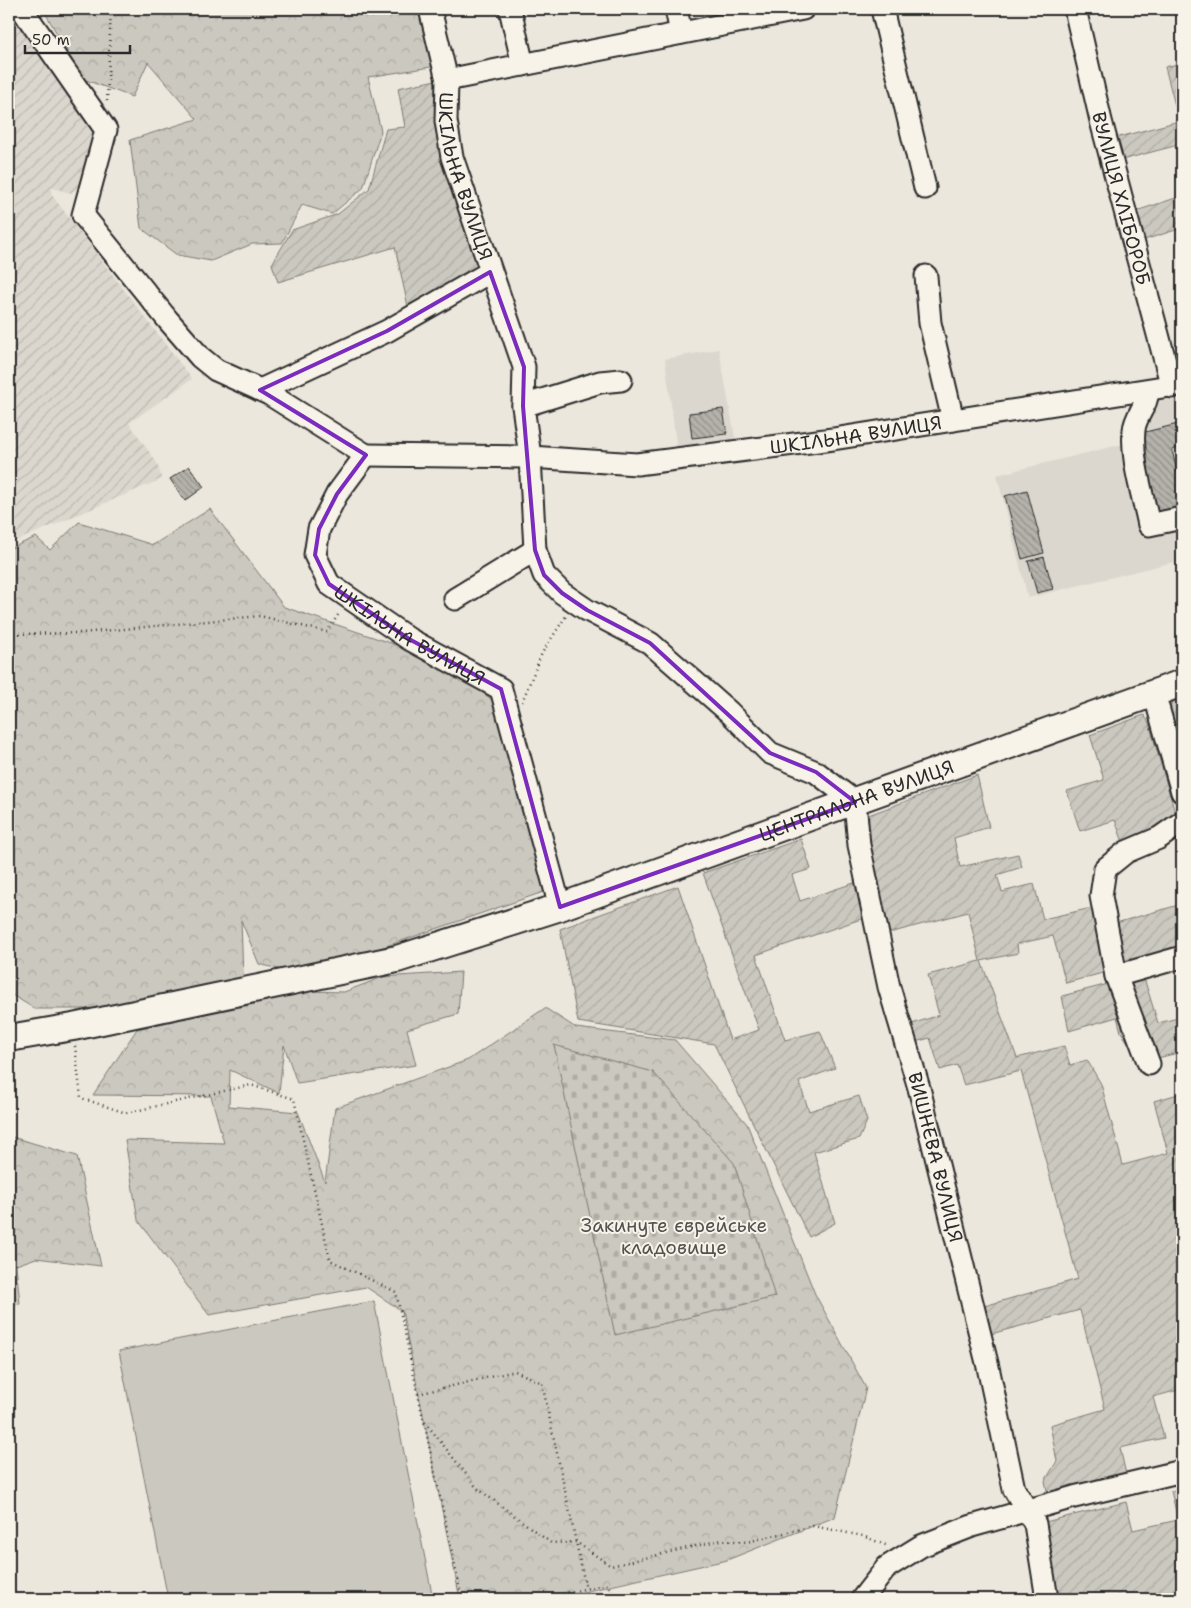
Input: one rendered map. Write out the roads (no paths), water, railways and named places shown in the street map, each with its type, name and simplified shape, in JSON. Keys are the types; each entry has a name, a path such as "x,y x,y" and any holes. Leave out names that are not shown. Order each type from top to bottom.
{"main road":[{"name":"ЦЕНТРАЛЬНА ВУЛИЦЯ","path":"9,1038 73,1027 397,959 560,907 1182,683"}],"street":[{"path":"22,9 106,130 83,215 200,357 216,370 260,390 366,456"},
{"name":"ШКІЛЬНА ВУЛИЦЯ","path":"430,9 447,80 446,121 452,157 524,367 523,406 530,457 535,550 544,575 562,594 650,642 729,712 770,752 816,772 855,802"},
{"path":"510,9 523,65"},
{"path":"676,9 682,33"},
{"path":"447,80 803,9"},
{"path":"882,9 925,188"},
{"name":"ВУЛИЦЯ ХЛІБОРОБ","path":"1075,9 1100,120 1177,386"},
{"name":"ШКІЛЬНА ВУЛИЦЯ","path":"260,390 387,330 490,272"},
{"path":"926,276 930,323 953,420"},
{"path":"523,406 600,382 620,380"},
{"name":"ШКІЛЬНА ВУЛИЦЯ","path":"560,907 501,689 409,639 329,584 315,555 319,528 337,494 366,456 530,457 637,464 953,420 1177,386"},
{"path":"1148,390 1148,399 1134,427 1134,448 1149,525 1182,518"},
{"path":"455,599 535,550"},
{"path":"1154,694 1182,792"},
{"name":"ВИШНЕВА ВУЛИЦЯ","path":"855,802 859,845 889,987 919,1088 988,1367 1014,1489 1035,1524 1048,1599"},
{"path":"1149,1064 1116,976 1101,896 1105,870 1126,852 1159,838 1182,822"},
{"path":"1116,976 1182,957"},
{"path":"862,1599 887,1567 909,1553 972,1526 1027,1510 1182,1471"}],"park label":[{"name":"Закинуте єврейське кладовище","path":"674,1236"}]}
